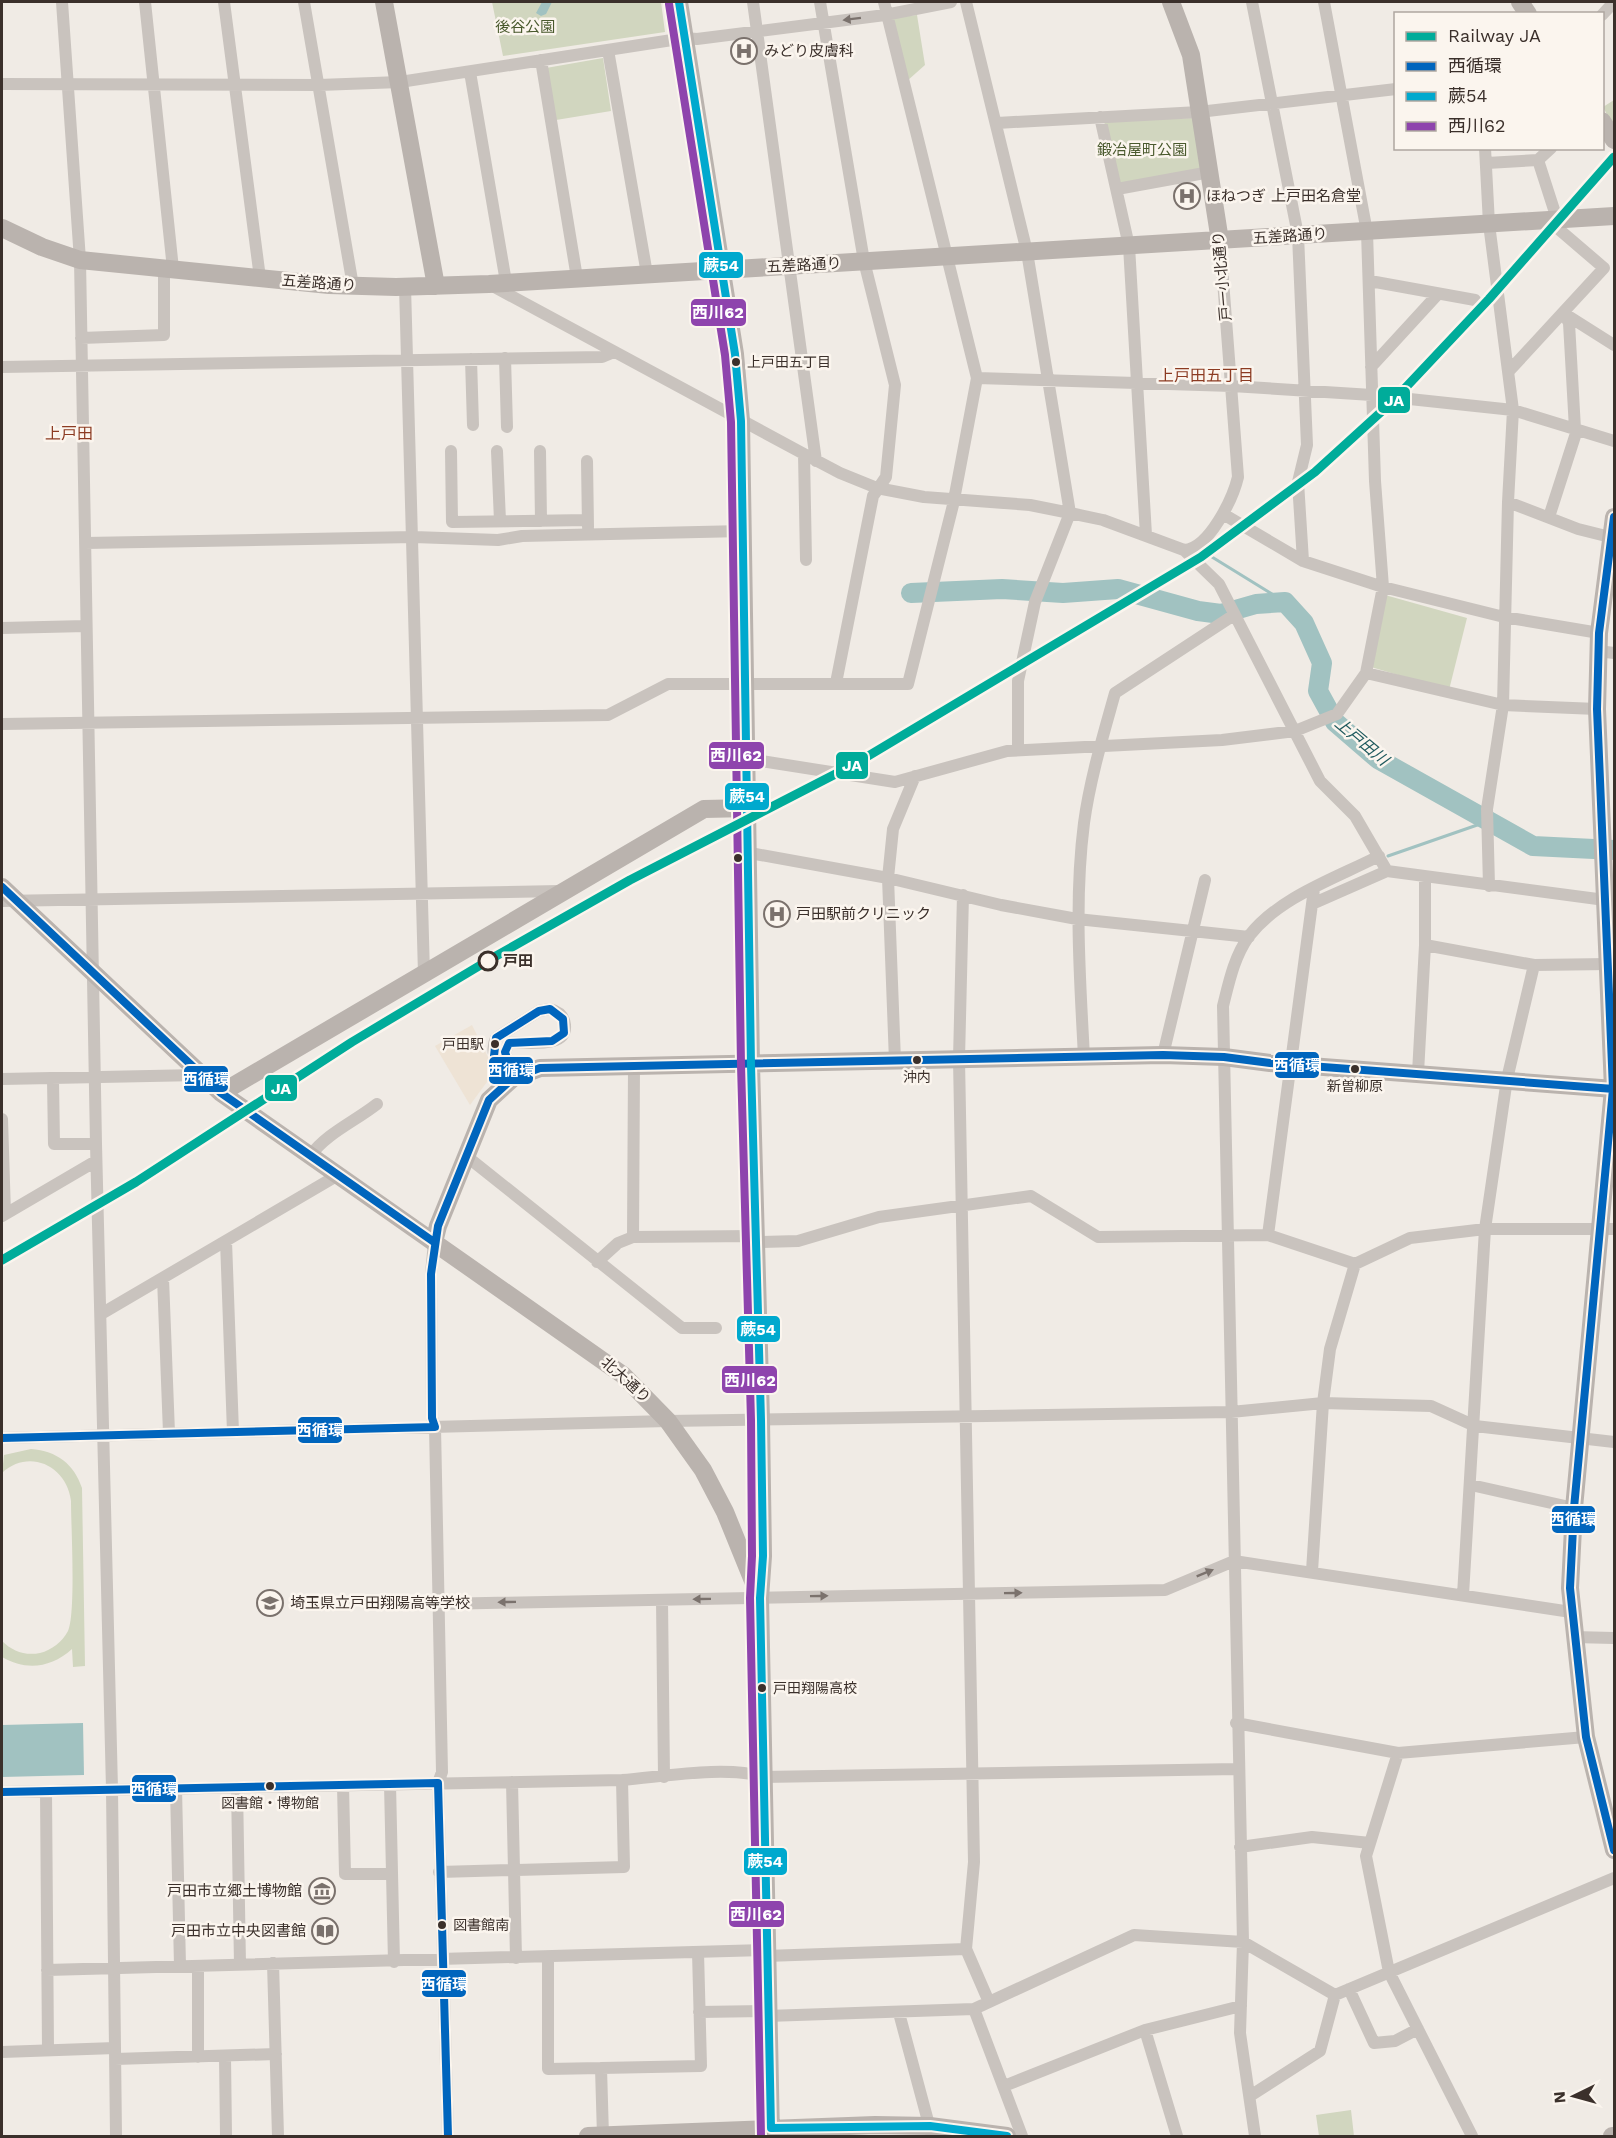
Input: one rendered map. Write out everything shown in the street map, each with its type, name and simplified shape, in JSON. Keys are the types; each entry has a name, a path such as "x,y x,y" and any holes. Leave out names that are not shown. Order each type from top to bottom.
{"street":[{"path":"62,2 80,260 94,1077 112,1789 116,2136"},
{"path":"81,338 164,335 169,269 145,2"},
{"path":"224,2 260,279"},
{"path":"304,2 352,286"},
{"path":"384,2 436,286"},
{"path":"679,2 735,354 741,421 750,853 751,1065 761,1420 763,1556 760,1598"},
{"path":"753,2 816,460"},
{"path":"820,2 864,261 895,385 886,477 873,496 836,683"},
{"path":"2,724 608,715 668,684 908,684 953,501 977,378 885,15 884,2"},
{"path":"2,84 319,85 400,82 685,38 697,39 758,29 885,15 951,2"},
{"path":"966,2 1028,252 1070,513 1035,602 1018,681 1018,749"},
{"name":"戸一小北通り","path":"1172,2 1191,54 1220,241 1238,477 1234,498 1223,514 1191,548"},
{"path":"1252,2 1298,235 1302,392 1307,445 1298,482 1303,561"},
{"path":"748,759 895,782 1018,749 1222,740 1295,731 1331,716 1366,673 1383,587 1372,395 1367,232 1323,2"},
{"path":"608,50 647,274"},
{"path":"542,60 577,278"},
{"path":"470,72 497,283 614,352 741,421 816,460 877,488 953,501 1030,505 1070,513 1191,548 1219,584 1320,781 1355,816 1387,871"},
{"path":"997,123 1199,112 1394,89"},
{"path":"1100,117 1129,246 1146,535"},
{"path":"1604,124 1614,141"},
{"path":"1485,150 1489,224 1514,410 1508,502 1503,705 1495,745 1487,814 1489,886"},
{"path":"1487,163 1538,160 1549,150"},
{"path":"1509,371 1604,268 1553,220 1538,160"},
{"path":"1117,189 1210,172"},
{"name":"五差路通り","path":"2,228 42,247 80,260 352,286 436,286 1614,216"},
{"path":"1370,281 1475,300"},
{"path":"405,286 414,537 424,974"},
{"path":"1371,367 1438,294"},
{"path":"1564,313 1614,345"},
{"path":"1549,517 1576,429 1569,322 1564,313"},
{"path":"2,367 602,357 614,352"},
{"path":"471,358 473,425"},
{"path":"505,358 507,427"},
{"path":"977,378 1232,386 1372,395 1514,410 1614,441"},
{"path":"450,451 452,522 588,520"},
{"path":"497,451 500,521"},
{"path":"540,451 541,521"},
{"path":"804,454 806,560"},
{"path":"587,460 588,535"},
{"path":"1508,502 1578,529 1613,538"},
{"path":"1223,514 1303,561 1383,587 1504,617 1604,646"},
{"path":"1614,516 1597,709 1606,856 1605,900 1611,933 1609,964 1614,1089 1607,1228 1581,1440 1570,1558 1573,1637 1586,1737 1614,1850"},
{"path":"84,543 414,537 498,540 522,536 743,531"},
{"path":"1084,1057 1077,919 1084,821 1100,746 1115,693 1232,611"},
{"path":"2,628 86,626"},
{"path":"1366,673 1503,705 1597,709"},
{"path":"895,1060 888,878 893,829 915,776"},
{"path":"221,1093 704,808 749,808"},
{"path":"750,853 888,878 1001,905 1077,919 1249,937"},
{"path":"1255,2136 1240,2033 1243,1942 1236,1723 1223,1006 1233,967 1249,937 1272,912 1379,856"},
{"path":"1312,904 1387,871 1605,900"},
{"path":"1418,1073 1425,945 1425,877"},
{"path":"1163,1055 1205,880"},
{"name":"北大通り","path":"2,887 8,900 221,1093 607,1362 639,1390 668,1421 692,1454 713,1488 760,1598 771,2132"},
{"path":"1268,1235 1314,889"},
{"path":"8,900 564,891"},
{"path":"963,895 959,1059 974,1862 966,1949 989,2002"},
{"path":"1425,945 1534,965 1609,964"},
{"path":"1464,1595 1485,1229 1507,1079 1534,965"},
{"path":"556,1010 565,1025 557,1040 512,1043 506,1046 505,1052 513,1078 501,1068 493,1054 496,1038 539,1011 556,1010"},
{"path":"448,2136 439,1872 438,1783 442,1772 435,1427 432,1418 431,1286 434,1242 438,1226 465,1155 489,1100 513,1078 540,1068 1163,1055 1224,1057 1614,1089"},
{"path":"633,1237 634,1067"},
{"path":"2,1080 199,1074"},
{"path":"53,1079 54,1144 96,1144"},
{"path":"310,1156 321,1141 356,1121 377,1104"},
{"path":"2,1119 3,1215"},
{"path":"465,1155 682,1328 716,1328"},
{"path":"3,1215 96,1161"},
{"path":"101,1314 338,1175"},
{"path":"597,1262 618,1243 633,1237 798,1241 879,1217 1031,1196 1098,1237 1268,1235 1355,1264 1410,1238 1485,1229 1607,1228"},
{"path":"226,1241 233,1432"},
{"path":"1312,1571 1323,1403 1330,1349 1355,1264"},
{"path":"163,1278 169,1433"},
{"path":"2,1438 668,1421 1231,1412 1323,1403 1431,1406 1475,1426 1614,1442"},
{"path":"1471,1485 1574,1508"},
{"path":"438,1604 1165,1590 1234,1561 1571,1612"},
{"path":"662,1599 664,1777"},
{"path":"1573,1637 1614,1638"},
{"path":"1236,1723 1398,1752 1586,1737"},
{"path":"1398,1752 1366,1856 1389,1972 1472,2136"},
{"path":"2,1792 622,1780 741,1773 763,1777 1237,1769"},
{"path":"439,1872 624,1868 622,1780"},
{"path":"512,1782 516,1958"},
{"path":"390,1784 393,1962"},
{"path":"343,1785 345,1874 392,1874"},
{"path":"237,1787 240,1965"},
{"path":"176,1788 180,1966"},
{"path":"46,1791 48,2050"},
{"path":"1240,1847 1312,1837 1370,1843"},
{"path":"1335,1995 1614,1878"},
{"path":"699,2012 898,2013 974,2009 1134,1935 1243,1942 1335,1995"},
{"path":"47,1970 273,1963 442,1961 698,1952 966,1949"},
{"path":"548,1957 548,2070 700,2066 698,1952"},
{"path":"273,1963 278,2136"},
{"path":"198,1966 198,2057"},
{"path":"1348,1989 1374,2043 1395,2041 1418,2029"},
{"path":"1250,2096 1320,2051 1335,1995"},
{"path":"1004,2086 1145,2030 1241,2006"},
{"path":"974,2009 1022,2136"},
{"path":"898,2013 931,2131"},
{"path":"1145,2030 1177,2136"},
{"path":"2,2052 48,2050 198,2057 276,2054"},
{"path":"225,2056 226,2136"},
{"path":"601,2068 603,2136"},
{"path":"588,2136 931,2131 1007,2136"}],"green space":[{"name":"後谷公園","path":"492,2 661,2 665,32 503,56"},
{"path":"917,15 925,65 907,81 891,18"},
{"path":"603,58 611,111 556,120 546,68"},
{"path":"1614,100 1614,128 1604,109 1604,106"},
{"name":"鍛冶屋町公園","path":"1194,118 1202,170 1119,186 1104,121"},
{"path":"1385,595 1467,618 1449,690 1371,667"},
{"path":"31,1449 49,1453 63,1460 74,1472 82,1488 85,1666 73,1667 72,1649 47,1664 29,1666 2,1657 2,1641 10,1648 24,1653 34,1654 49,1650 63,1639 70,1622 72,1549 71,1501 68,1489 55,1470 45,1464 24,1462 2,1473 4,1455"},
{"path":"1351,2110 1354,2136 1319,2136 1316,2115"}],"shaded area":[{"path":"472,1025 495,1071 470,1105 435,1046"}],"water":[{"path":"542,2 552,2 546,14 541,16 536,13"},
{"path":"83,1723 84,1775 2,1777 2,1725"}],"waterway":[{"name":"上戸田川","path":"1199,549 1285,602"},
{"name":"上戸田川","path":"911,593 1002,589 1063,593 1118,589 1198,611 1221,614 1256,604 1285,602 1304,623 1322,663 1318,691 1335,722 1378,759 1533,846 1614,850"},
{"path":"1388,856 1483,823"}],"rail line":[{"name":"JA","path":"2,1260 136,1182 352,1042 489,960 630,880 853,765 1201,557 1315,472 1392,402 1489,299 1614,157"}],"transit line":[{"name":"蕨54","path":"679,2 735,354 741,421 751,1065 761,1420 763,1556 760,1598 771,2128"},
{"name":"西川62","path":"669,4 725,355 731,422 741,1065 751,1420 750,1598 761,2136"},
{"name":"西循環","path":"1614,517 1599,633 1597,709 1613,1089 1574,1508 1570,1588 1586,1737 1614,1850"},
{"name":"西循環","path":"2,887 221,1093 434,1242"},
{"name":"西循環","path":"550,1009 563,1019 564,1033 552,1041 509,1043 505,1052 513,1078 494,1056 496,1038 539,1011 550,1009"},
{"name":"西循環","path":"2,1438 435,1427 432,1418 431,1274 438,1226 489,1100 513,1078 540,1068 1163,1055 1224,1057 1270,1063 1614,1089"},
{"name":"西循環","path":"2,1792 438,1783 448,2136"},
{"name":"蕨54","path":"771,2128 930,2126 1007,2136"}],"place":[{"name":"みどり皮膚科","path":"744,51"},
{"name":"ほねつぎ 上戸田名倉堂","path":"1187,196"},
{"name":"上戸田五丁目","path":"736,362"},
{"name":"戸田駅前クリニック","path":"777,914"},
{"name":"戸田","path":"488,961"},
{"name":"戸田駅","path":"495,1044"},
{"name":"沖内","path":"917,1060"},
{"name":"新曽柳原","path":"1355,1069"},
{"name":"埼玉県立戸田翔陽高等学校","path":"270,1603"},
{"name":"戸田翔陽高校","path":"762,1688"},
{"name":"図書館・博物館","path":"270,1786"},
{"name":"戸田市立郷土博物館","path":"322,1891"},
{"name":"図書館南","path":"442,1925"},
{"name":"戸田市立中央図書館","path":"325,1931"}],"district":[{"name":"上戸田五丁目","path":"1206,375"},
{"name":"上戸田","path":"69,433"}]}
